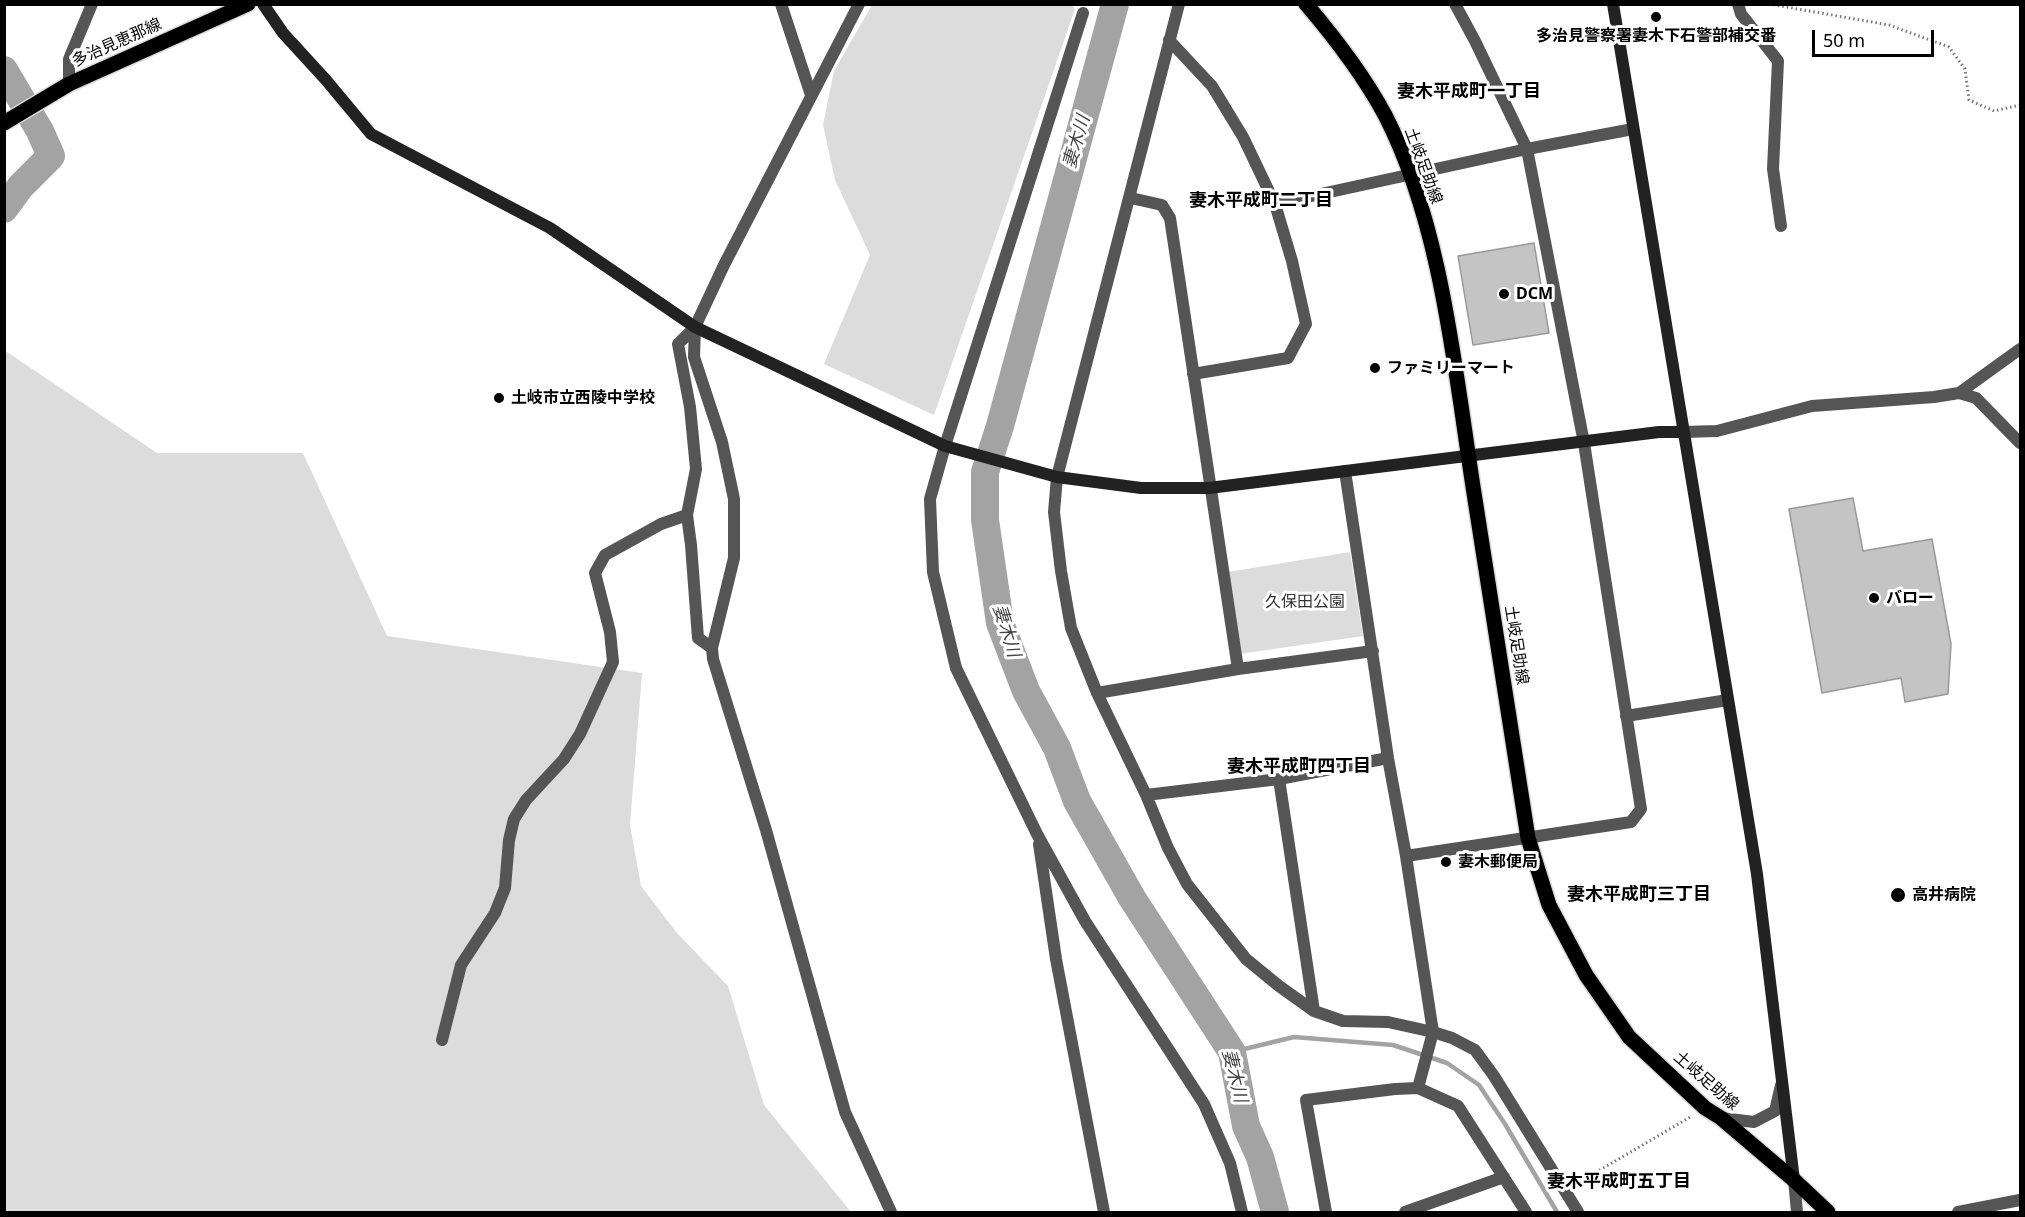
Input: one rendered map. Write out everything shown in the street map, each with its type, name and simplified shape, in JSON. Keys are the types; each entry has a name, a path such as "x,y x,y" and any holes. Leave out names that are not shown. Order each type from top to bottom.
{"main road":[{"name":"多治見恵那線","path":"11,119 69,84 248,4"},
{"name":"土岐足助線","path":"1306,4 1351,63 1384,115 1410,176 1425,224 1451,342 1528,838 1549,905 1586,975 1629,1037 1705,1108 1721,1118 1828,1212"}],"street":[{"path":"69,84 69,59 92,4"},
{"path":"263,4 283,33 371,134 550,228 695,327 945,446 1057,477 1142,488 1209,488 1659,432 1717,431 1812,406 1934,398 1959,393 2020,349"},
{"path":"781,4 811,95"},
{"path":"712,648 698,638 687,515 696,469 690,407 678,344 695,327 859,4"},
{"path":"1179,4 1131,198 1057,477 1054,512 1071,628 1097,693 1146,795 1168,848 1187,884 1246,959 1314,1011 1343,1021 1388,1023 1433,1032 1452,1038 1475,1050 1494,1076 1578,1212"},
{"path":"1406,856 1630,822 1641,809 1584,443 1527,149 1455,4"},
{"path":"1613,4 1758,874 1797,1212"},
{"path":"1738,4 1741,14 1778,61 1773,169 1781,226"},
{"path":"1083,13 930,499 933,572 956,668 1037,834 1085,921 1204,1104 1230,1163 1242,1212"},
{"path":"1169,40 1212,86 1243,137 1275,204 1292,261 1306,324 1288,358 1193,374"},
{"path":"1275,204 1527,149 1633,129"},
{"path":"1131,198 1161,205 1170,218 1238,669"},
{"path":"695,327 694,357 723,442 734,499 734,558 712,648 713,659 766,831 845,1112 891,1212"},
{"path":"1959,393 1976,398 2020,443"},
{"path":"1345,471 1388,758 1406,856 1433,1032 1418,1088"},
{"path":"442,1040 461,965 495,913 505,888 509,840 514,819 526,800 564,759 580,734 613,662 610,632 595,573 605,555 661,524 687,515"},
{"path":"1097,693 1238,669 1373,651"},
{"path":"1626,716 1728,700"},
{"path":"1146,795 1279,779 1388,758"},
{"path":"1279,779 1314,1011"},
{"path":"1037,834 1056,959 1104,1212"},
{"path":"1721,1118 1754,1122 1775,1111 1782,1078"},
{"path":"1326,1212 1306,1100 1418,1088 1458,1106 1526,1212"},
{"path":"1405,1212 1504,1177"},
{"path":"1958,1212 2020,1200"}],"path":[{"path":"1769,4 1889,25 1949,47 1965,69 1969,100 1994,111 2020,105"},
{"path":"1564,1191 1705,1108"}],"green space":[{"path":"872,5 1072,5 1075,9 934,415 824,364 870,255 835,180 823,125 834,71"},
{"path":"4,350 157,453 303,453 387,636 642,673 630,825 641,886 677,933 728,986 764,1105 851,1212 5,1212"},
{"name":"久保田公園","path":"1350,552 1363,636 1239,654 1228,572"}],"building":[{"name":"DCM","path":"1534,243 1549,333 1473,345 1458,256"},
{"name":"バロー","path":"1853,498 1863,551 1932,539 1951,644 1948,694 1905,702 1901,678 1822,693 1789,509"}],"waterway":[{"name":"妻木川","path":"1115,4 1000,426 985,472 985,520 1000,623 1026,691 1057,748 1077,801 1132,898 1232,1052 1246,1126 1260,1157 1275,1212"},
{"path":"4,70 40,131 51,156 21,186 4,209"},
{"path":"1232,1052 1294,1037 1393,1045 1447,1063 1479,1085 1557,1212"}],"place":[{"name":"多治見警察署妻木下石警部補交番","path":"1656,17"},
{"name":"DCM","path":"1504,294"},
{"name":"ファミリーマート","path":"1375,368"},
{"name":"土岐市立西陵中学校","path":"499,398"},
{"name":"バロー","path":"1874,598"},
{"name":"妻木郵便局","path":"1446,862"},
{"name":"高井病院","path":"1898,895"}],"district":[{"name":"妻木平成町一丁目","path":"1469,92"},
{"name":"妻木平成町二丁目","path":"1261,201"},
{"name":"妻木平成町四丁目","path":"1299,767"},
{"name":"妻木平成町三丁目","path":"1639,895"},
{"name":"妻木平成町五丁目","path":"1619,1182"}]}
